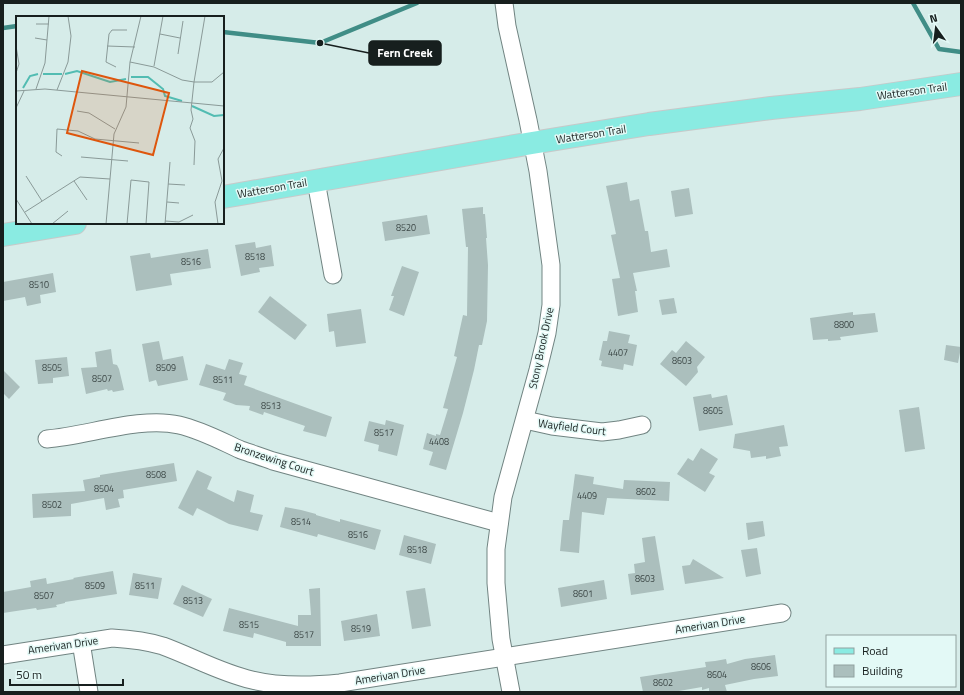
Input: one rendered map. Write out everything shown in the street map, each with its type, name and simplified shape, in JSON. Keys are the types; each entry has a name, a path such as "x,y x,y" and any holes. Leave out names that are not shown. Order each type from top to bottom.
{"main road":[{"name":"Watterson Trail","path":"224,197 649,124 771,108 860,99 961,84"},
{"path":"3,235 69,224"}],"street":[{"name":"Stony Brook Drive","path":"504,3 507,26 538,171 551,265 551,305 547,333 503,498 496,549 496,583 501,639 511,692"},
{"path":"316,180 333,275"},
{"name":"Wayfield Court","path":"525,420 552,426 602,432 642,425"},
{"name":"Bronzewing Court","path":"47,440 100,430 153,423 179,425 200,431 243,450 273,460 500,524"},
{"name":"Amerivan Drive","path":"3,655 112,638 127,639 162,646 220,670 251,680 284,686 308,686 340,683 782,613"},
{"path":"81,642 89,692"}],"building":[{"path":"627,182 630,201 639,199 645,231 648,231 651,252 667,249 670,267 633,273 637,291 635,291 638,312 618,316 612,279 620,278 611,235 616,234 606,186"},
{"path":"689,188 693,214 675,217 671,191"},
{"path":"483,207 483,214 485,214 488,265 487,321 482,345 479,345 463,413 446,470 429,465 433,452 423,449 427,433 436,436 436,434 440,435 448,409 443,408 457,357 454,356 463,315 467,316 468,247 466,247 462,209"},
{"path":"427,215 430,234 385,241 382,222"},
{"path":"255,242 256,248 271,245 274,266 259,268 260,272 241,276 235,245"},
{"path":"208,249 211,268 170,274 172,285 136,291 130,256 150,253 151,258"},
{"path":"402,266 419,272 404,316 389,310 394,296 391,296"},
{"path":"53,273 56,292 40,295 41,303 27,306 25,297 3,301 3,282"},
{"path":"270,296 307,325 295,340 258,312"},
{"path":"674,298 677,313 662,315 659,300"},
{"path":"361,309 366,343 336,347 334,331 329,332 327,314"},
{"path":"853,312 853,315 875,313 878,332 840,337 841,340 813,340 810,318"},
{"path":"609,331 630,335 628,343 637,345 633,366 624,364 623,370 601,366 602,361 599,360 603,341 607,341"},
{"path":"159,341 163,360 183,356 188,380 158,386 156,380 149,382 142,344"},
{"path":"686,341 705,357 697,367 698,372 686,386 660,364 672,350 676,353"},
{"path":"946,345 961,347 958,363 944,360"},
{"path":"111,349 113,364 117,365 119,369 124,390 113,392 112,390 108,391 107,389 86,394 81,368 97,367 95,352"},
{"path":"67,357 69,376 53,378 53,383 38,384 35,360"},
{"path":"229,359 243,363 239,374 247,376 244,385 332,417 326,437 303,431 305,426 264,412 263,415 249,410 250,406 236,405 223,400 226,393 199,385 206,364 225,370"},
{"path":"3,370 20,387 9,399 3,393"},
{"path":"711,394 712,398 727,395 733,425 699,431 693,397"},
{"path":"919,407 925,449 905,452 899,410"},
{"path":"386,420 404,425 397,456 378,451 379,445 364,441 369,421 385,425"},
{"path":"784,425 788,446 779,447 781,456 766,459 766,456 751,458 750,451 733,448 735,434"},
{"path":"701,448 718,459 709,473 715,476 705,492 677,474 688,458 693,461"},
{"path":"174,463 177,481 123,490 124,498 118,499 120,507 106,510 104,498 71,504 71,516 33,518 32,494 85,491 83,480 100,477 100,475"},
{"path":"197,470 212,477 207,489 234,502 237,490 254,495 250,512 263,515 258,531 229,524 197,508 193,516 178,508"},
{"path":"575,474 594,477 593,484 623,489 624,480 670,482 669,501 607,498 604,515 582,512 579,553 560,551 563,520 569,520"},
{"path":"285,507 316,514 340,522 340,519 381,530 375,550 318,534 317,537 280,527"},
{"path":"763,521 765,536 748,540 746,523"},
{"path":"404,535 436,544 431,564 399,555"},
{"path":"655,536 664,590 631,595 628,574 635,573 634,564 645,562 642,538"},
{"path":"757,548 761,574 746,577 741,550"},
{"path":"693,559 724,578 685,584 682,566 690,565"},
{"path":"113,571 117,594 65,602 56,605 57,607 37,610 36,608 3,613 3,592 31,587 30,581 46,578 47,584"},
{"path":"133,573 162,578 158,599 129,595"},
{"path":"604,580 607,599 561,607 558,588"},
{"path":"182,585 212,599 203,617 173,604"},
{"path":"320,588 321,646 286,646 286,642 254,633 253,638 223,631 229,608 298,626 298,615 311,615 309,589"},
{"path":"425,588 431,626 412,629 406,591"},
{"path":"377,614 380,636 344,641 341,621"},
{"path":"775,655 778,676 725,685 727,692 709,692 709,688 702,690 702,687 673,692 643,692 640,677 706,667 705,662 726,659 727,664 745,659"}],"waterway":[{"path":"224,32 320,43 417,3"},
{"path":"913,3 939,49 961,52"},
{"path":"3,28 16,26"}],"place":[{"name":"Fern Creek","path":"320,43"}]}
